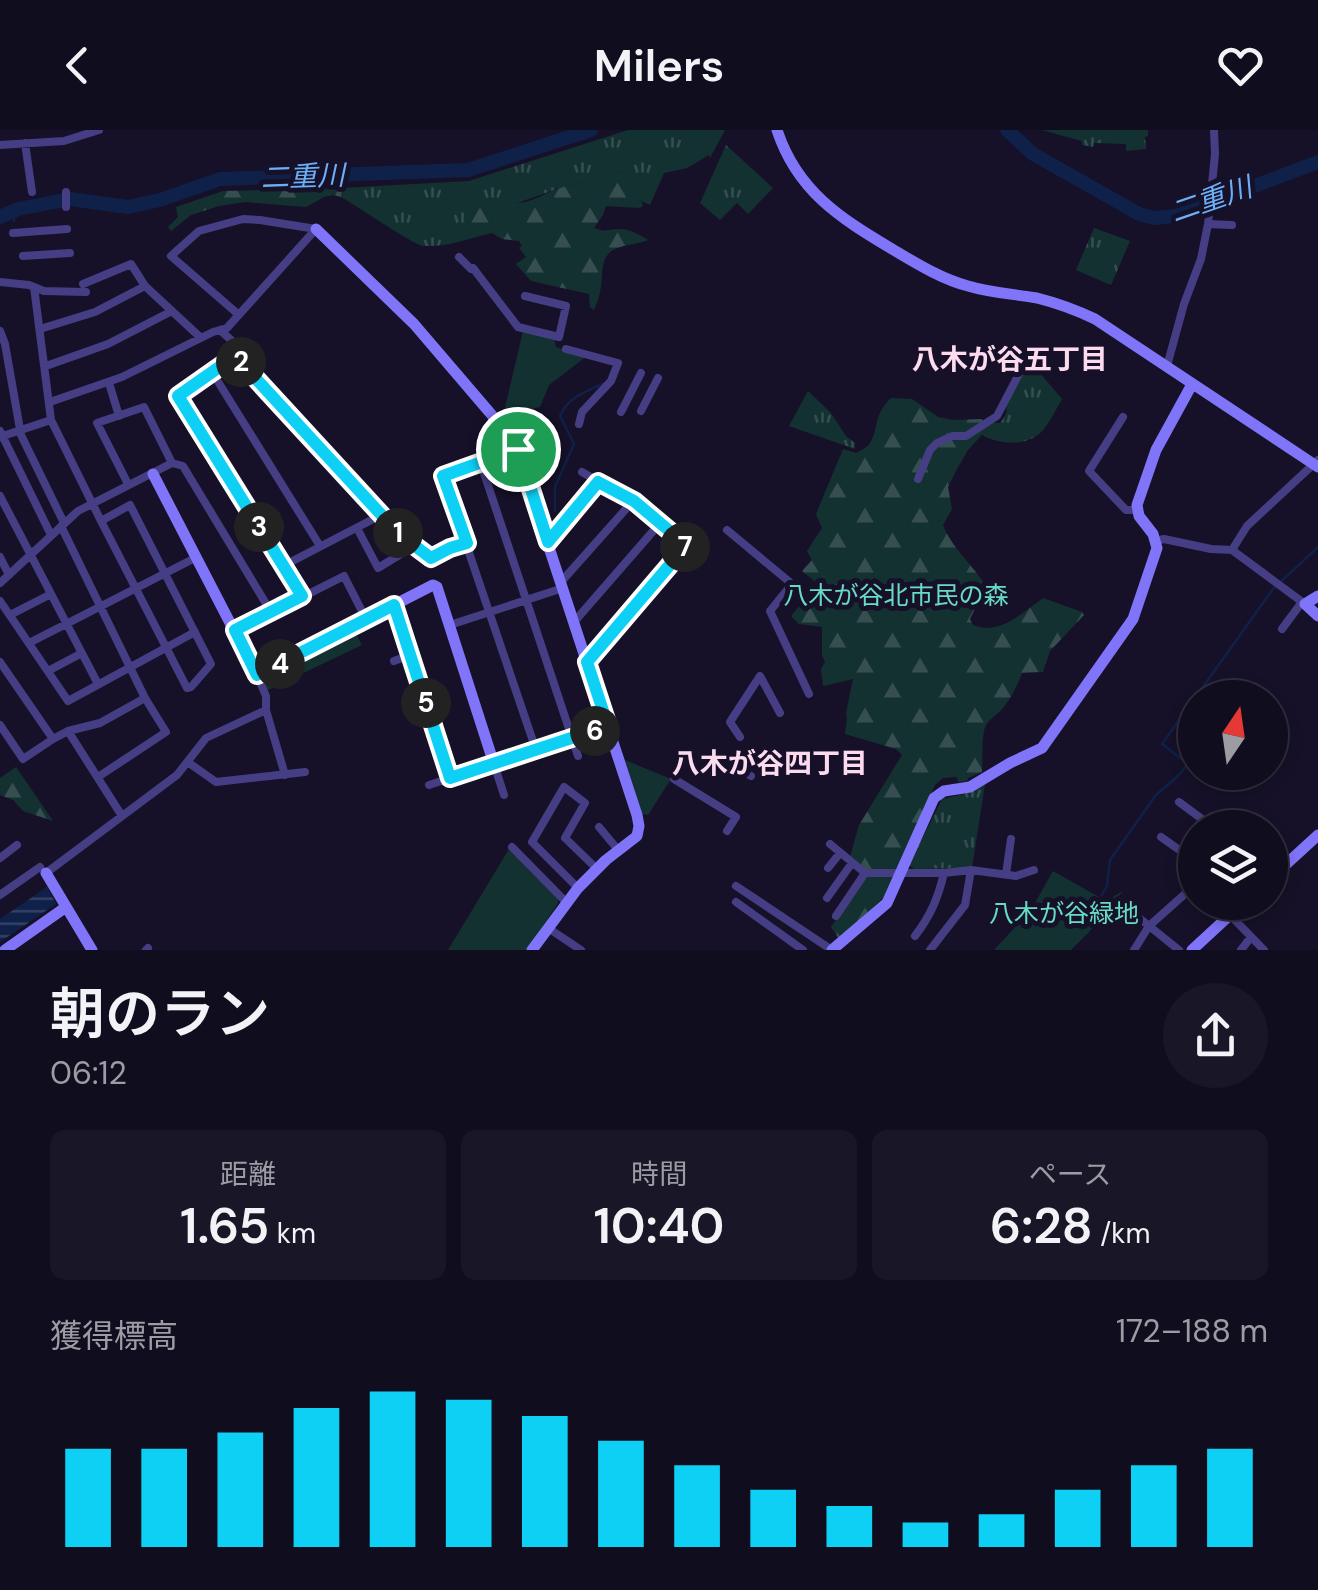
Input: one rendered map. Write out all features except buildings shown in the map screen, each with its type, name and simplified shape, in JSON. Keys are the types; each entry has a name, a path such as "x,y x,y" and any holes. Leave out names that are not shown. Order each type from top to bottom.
{"street":[{"path":"11,130 15,144"},
{"path":"60,130 64,141"},
{"path":"0,144 64,141 98,130"},
{"path":"777,130 786,154 813,192 858,229 956,282 1037,298 1078,311 1316,463 1247,526 1232,550"},
{"path":"1167,366 1208,224 1214,130"},
{"path":"25,143 32,192"},
{"path":"66,192 66,207"},
{"path":"239,315 170,256 199,231 243,219 316,229 414,324 518,449 639,826 637,836 578,888 532,950"},
{"path":"1208,224 1232,224"},
{"path":"13,233 67,229"},
{"path":"50,402 109,383 227,328 316,229"},
{"path":"22,256 70,253"},
{"path":"459,257 518,326 558,337 566,306 525,296"},
{"path":"0,282 75,293 131,264 144,286 201,338"},
{"path":"40,330 95,312 144,286"},
{"path":"34,288 51,420 101,522 187,688 191,686 212,664 130,505 101,522"},
{"path":"46,366 108,344 172,311"},
{"path":"220,330 242,350 178,396 302,596"},
{"path":"0,331 21,435 145,698 166,732 98,777"},
{"path":"566,349 618,363 611,381 582,412 580,424"},
{"path":"918,479 930,450 937,444 952,436 966,436 997,416 1032,349"},
{"path":"235,356 414,546 431,558 467,543"},
{"path":"212,372 320,546"},
{"path":"622,412 641,374"},
{"path":"641,412 658,378"},
{"path":"109,383 119,416"},
{"path":"1136,510 1156,450 1191,386"},
{"path":"128,484 97,423 144,407 172,463"},
{"path":"1124,417 1089,471 1126,510 1136,510"},
{"path":"51,420 1,435 4,453 51,535"},
{"path":"506,431 531,423"},
{"path":"518,449 443,476 536,750"},
{"path":"480,462 578,756"},
{"path":"0,584 62,524 92,503 172,463 183,466 270,612"},
{"path":"582,472 634,501 686,546 587,662"},
{"path":"152,474 257,675 266,696 266,710 285,776"},
{"path":"548,542 598,482"},
{"path":"0,496 98,684"},
{"path":"450,626 562,585 634,501"},
{"path":"736,886 833,950 882,908 934,798 970,787 1042,748 1133,619 1156,541 1136,510"},
{"path":"283,566 381,515"},
{"path":"574,622 661,522"},
{"path":"356,528 378,568 414,546"},
{"path":"727,530 792,584 770,611 809,694"},
{"path":"1156,541 1232,550 1318,616"},
{"path":"0,557 9,575"},
{"path":"29,643 196,557"},
{"path":"235,630 344,576 366,619"},
{"path":"257,675 433,585 438,587 504,794"},
{"path":"10,615 51,594"},
{"path":"1282,629 1304,603 1318,596"},
{"path":"0,600 68,700 195,632"},
{"path":"394,605 450,778"},
{"path":"48,672 82,652"},
{"path":"394,661 410,655"},
{"path":"0,662 52,739"},
{"path":"740,737 730,722 760,676 780,713"},
{"path":"0,683 10,677"},
{"path":"0,725 23,759 52,739 100,724 145,698"},
{"path":"0,895 122,816 177,774 213,733 266,710"},
{"path":"429,786 608,726"},
{"path":"68,732 122,816"},
{"path":"712,755 751,776"},
{"path":"188,763 216,782 305,772"},
{"path":"674,779 736,817 728,832"},
{"path":"578,888 532,842 564,788 585,803 565,838 596,869"},
{"path":"1179,802 1190,810"},
{"path":"600,827 620,852"},
{"path":"1288,860 1318,835"},
{"path":"1161,837 1178,849"},
{"path":"1006,874 1011,839"},
{"path":"830,844 864,873 971,870 1021,875 1034,870"},
{"path":"0,858 17,845"},
{"path":"512,847 566,902"},
{"path":"828,868 840,852"},
{"path":"827,898 852,863"},
{"path":"43,870 92,950"},
{"path":"930,950 964,905 971,870"},
{"path":"915,936 938,898 944,872"},
{"path":"836,916 864,873"},
{"path":"1134,950 1149,926 1178,901"},
{"path":"736,902 803,950"},
{"path":"1118,902 1179,950"},
{"path":"5,950 66,907"},
{"path":"1192,950 1225,920"},
{"path":"1235,920 1264,950"},
{"path":"548,928 566,946 581,950"},
{"path":"1241,950 1251,938"}],"green space":[{"path":"628,130 725,130 710,158 709,155 687,168 664,173 650,205 633,197 635,183 623,171 466,221 480,236 445,245 418,244 341,197 342,188 469,181"},
{"path":"1042,130 1148,130 1148,136 1146,149 1126,151 1126,144 1094,143 1093,147"},
{"path":"726,145 773,188 748,214 737,203 720,220 700,203"},
{"path":"623,171 635,177 634,197 643,206 606,206 594,228 625,229 648,240 610,252 603,265 594,310 589,294 531,281 516,264 526,257 519,241 492,233 480,236 464,216 465,207 473,200 526,202"},
{"path":"342,188 341,197 324,197 306,207 245,202 191,215 171,231 168,227 178,217 176,207 223,191"},
{"path":"1094,228 1130,241 1111,285 1076,270"},
{"path":"523,331 554,339 556,347 587,356 549,385 540,407 503,416"},
{"path":"1031,357 1062,399 1049,422 1038,435 1023,441 997,441 982,435 1005,416 1006,405"},
{"path":"808,391 831,413 855,443 855,449 789,426"},
{"name":"八木が谷北市民の森","path":"891,398 912,399 938,417 993,423 968,450 948,487 952,509 943,525 986,586 970,619 973,625 1001,625 1043,598 1084,615 1050,651 1043,672 1022,673 1006,704 986,725 982,772 967,781 943,778 935,785 884,897 839,939 831,927 865,878 850,857 859,825 902,755 896,749 845,734 853,679 823,686 822,627 799,624 791,616 818,584 802,571 812,560 807,551 822,528 816,514 843,449 856,453 869,445 881,410"},
{"path":"354,630 362,645 268,690 268,675"},
{"path":"625,760 671,779 648,815 642,814"},
{"path":"16,767 53,821 23,811 13,800 0,795 0,778"},
{"path":"985,784 972,868 914,869 909,865 942,799"},
{"path":"509,849 558,898 558,903 527,950 448,950"},
{"name":"八木が谷緑地","path":"1053,871 1106,901 1123,891 1071,950 994,950 1031,910"}],"water":[{"path":"47,887 56,904 0,942 0,919"}],"waterway":[{"name":"二重川","path":"0,217 18,209 70,199 128,207 220,179 468,170 591,130"},
{"name":"二重川","path":"1007,130 1033,154 1139,214 1154,218 1175,216 1318,162"},
{"path":"14,221 15,211"},
{"path":"555,511 555,487 574,444 560,416 573,399 607,382"},
{"path":"1102,895 1110,860 1156,795 1188,764 1162,744 1273,589 1318,547"}],"district":[{"name":"八木が谷五丁目","path":"1010,359"},
{"name":"八木が谷四丁目","path":"770,763"}],"route":[{"path":"235,356 399,534 431,558 467,543 443,476 518,449 548,542 598,482 634,501 686,546 587,662 608,726 450,778 394,605 257,675 235,630 302,596 178,396 235,356"}]}
